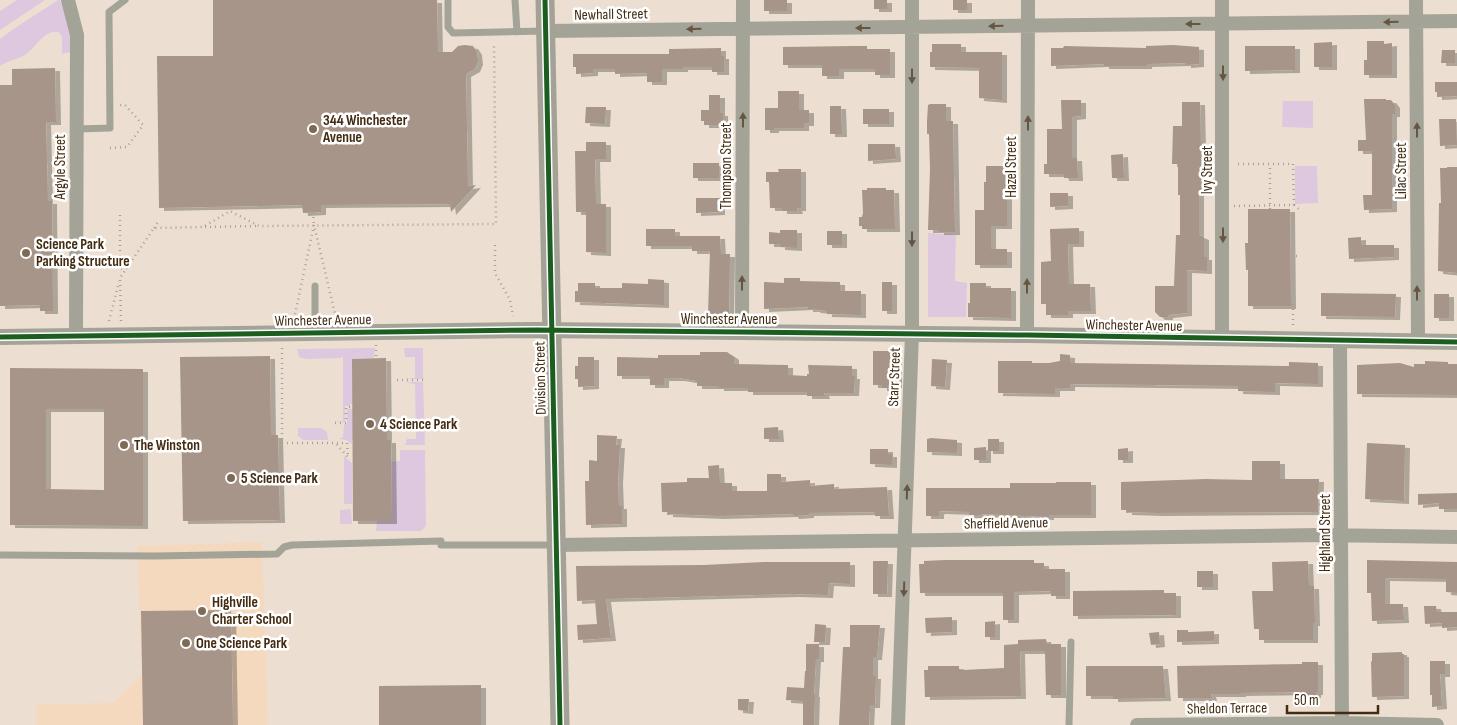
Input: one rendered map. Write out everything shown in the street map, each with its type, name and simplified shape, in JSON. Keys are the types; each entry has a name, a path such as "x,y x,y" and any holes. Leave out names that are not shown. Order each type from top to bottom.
{"main road":[{"name":"Division Street","path":"545,0 560,725"}],"street":[{"name":"Argyle Street","path":"68,0 77,35 76,336"},
{"name":"Thompson Street","path":"742,331 743,0"},
{"name":"Starr Street","path":"898,725 912,333 912,0"},
{"name":"Hazel Street","path":"1027,335 1028,0"},
{"name":"Ivy Street","path":"1222,0 1222,339"},
{"name":"Lilac Street","path":"1416,0 1418,341"},
{"name":"Newhall Street","path":"545,31 1457,21"},
{"name":"Winchester Avenue","path":"0,336 551,330 912,333 1457,342"},
{"name":"Highland Street","path":"1340,341 1342,724"},
{"name":"Sheffield Avenue","path":"556,545 1341,535 1457,537"},
{"name":"Sheldon Terrace","path":"1137,725 1437,725"}],"lane":[{"path":"77,129 110,128 109,12 125,0"},
{"path":"448,0 448,27 453,33 545,31"},
{"path":"515,0 517,32"},
{"path":"315,286 315,332"},
{"path":"0,555 155,556 277,554 284,547 292,544 441,543 556,545"},
{"path":"1070,725 1071,642"}],"path":[{"path":"154,228 496,224 495,43 487,42"},
{"path":"110,104 125,105 143,125 126,147 110,148"},
{"path":"1233,164 1293,164 1294,205"},
{"path":"1270,164 1270,207"},
{"path":"1233,206 1270,207 1294,205 1301,211"},
{"path":"203,227 230,211 259,226"},
{"path":"313,212 314,225 336,318"},
{"path":"120,215 120,269 128,268"},
{"path":"109,321 120,278 159,220"},
{"path":"294,319 314,225"},
{"path":"495,244 495,273 501,287 510,300 514,316"},
{"path":"1291,256 1300,256"},
{"path":"120,278 121,321"},
{"path":"1293,288 1293,326"},
{"path":"282,346 282,443 347,443 348,457 336,444"},
{"path":"376,346 376,358"},
{"path":"397,380 425,380"},
{"path":"335,423 346,423 346,407 353,407"}],"shaded area":[{"path":"17,0 45,0 0,30 0,11"},
{"path":"60,0 69,25 71,38 70,52 62,54 62,37 59,32 53,32 44,37 23,56 0,66 0,39"},
{"path":"1283,101 1313,101 1313,128 1282,127"},
{"path":"1295,166 1317,166 1318,203 1295,204"},
{"path":"928,233 956,235 955,281 967,283 966,317 928,317"},
{"path":"375,348 374,358 352,359 353,404 345,406 345,422 332,421 343,421 343,354 342,358 307,359 299,357 297,349"},
{"path":"404,348 423,348 423,379 405,379 415,378 415,357 405,357"},
{"path":"404,382 423,382 425,445 405,445 407,439 416,439 415,384"},
{"path":"347,409 353,409 352,444 346,440 339,439 343,437 344,425 347,423"},
{"path":"298,428 321,428 327,432 328,440 303,440 298,436"},
{"path":"400,450 425,450 426,526 421,531 376,531 377,521 392,521 391,462 400,461"},
{"path":"344,456 352,463 352,504 344,504"},
{"path":"351,509 352,524 340,524 340,510"},
{"name":"Highville Charter School","path":"262,542 268,725 36,725 36,704 113,703 142,675 137,546"}],"building":[{"name":"344 Winchester Avenue","path":"213,0 437,0 438,52 452,52 458,46 465,45 473,46 477,52 478,62 475,69 466,74 468,186 476,185 451,212 450,204 321,205 321,212 303,213 302,205 159,208 157,56 213,56"},
{"path":"764,0 787,0 787,11 764,11"},
{"path":"874,0 887,0 887,9 874,9"},
{"path":"953,0 967,0 967,10 953,10"},
{"path":"1367,41 1384,41 1384,44 1392,43 1392,75 1364,75 1364,60 1367,60"},
{"path":"1332,42 1332,67 1314,67 1314,43"},
{"path":"932,44 961,44 961,52 1002,52 1002,100 979,98 979,68 930,67"},
{"path":"1173,45 1199,47 1199,64 1051,66 1051,48 1063,48 1064,46 1146,48 1146,46"},
{"path":"867,46 867,49 890,49 890,75 875,75 875,69 839,69 839,76 822,76 822,65 783,65 783,47"},
{"path":"1245,46 1295,46 1295,70 1245,71"},
{"path":"721,48 721,56 724,56 724,72 712,72 712,67 662,69 662,82 647,82 647,73 615,74 615,69 593,69 593,73 576,74 576,67 573,67 573,54 669,54 669,49"},
{"path":"1442,50 1455,50 1455,63 1441,63"},
{"path":"55,68 56,122 46,122 48,201 52,201 53,311 40,311 40,305 0,306 0,85 12,85 12,69"},
{"path":"1435,82 1457,82 1457,96 1437,97"},
{"path":"778,91 799,91 799,110 809,110 809,123 804,123 804,128 774,128 774,130 765,130 765,108 778,108"},
{"path":"709,95 720,95 720,113 723,113 723,125 704,125 704,121 701,121 701,110 709,110"},
{"path":"1364,99 1386,99 1391,100 1395,105 1395,114 1392,114 1392,209 1364,210 1363,195 1372,195 1372,151 1358,151 1358,140 1366,140"},
{"path":"1061,100 1081,100 1081,116 1072,117 1072,158 1077,158 1078,178 1064,178 1063,174 1044,174 1044,164 1047,164 1047,129 1062,129"},
{"path":"1182,102 1200,102 1202,193 1199,193 1199,235 1204,237 1204,257 1207,257 1207,271 1187,270 1187,313 1160,317 1155,312 1155,286 1174,286 1176,235 1180,235 1178,164 1172,164 1173,126 1182,126"},
{"path":"946,104 946,121 953,121 955,232 928,230 930,169 927,121 928,105"},
{"path":"830,106 841,106 842,134 830,134"},
{"path":"586,107 606,107 605,124 585,123"},
{"path":"863,109 889,109 889,124 863,124"},
{"path":"1439,119 1456,119 1457,145 1440,146"},
{"path":"586,142 606,142 606,159 595,159 596,204 606,204 606,253 586,252 586,212 576,212 575,151 586,151"},
{"path":"868,144 895,144 896,159 868,161"},
{"path":"1123,154 1124,178 1112,178 1111,155"},
{"path":"693,163 719,163 719,178 693,178"},
{"path":"986,166 1007,166 1007,226 991,226 991,249 1007,249 1007,265 975,265 975,210 984,210"},
{"path":"1457,167 1457,273 1438,271 1439,203 1441,203 1440,168"},
{"path":"778,169 801,169 801,208 797,208 798,211 782,211 782,208 770,208 769,182 766,182 766,172 779,172"},
{"path":"867,188 894,190 895,229 862,229 862,226 859,226 859,217 862,217 863,213 862,190 867,190"},
{"path":"1050,193 1068,193 1068,206 1050,207"},
{"path":"696,198 720,198 720,212 696,213"},
{"path":"1248,209 1290,209 1291,306 1248,306 1248,270 1246,270 1245,243 1248,243"},
{"path":"1079,228 1079,244 1068,244 1069,284 1090,284 1091,311 1068,311 1068,315 1046,315 1046,304 1041,304 1041,262 1051,261 1050,229"},
{"path":"646,229 675,229 675,236 720,236 721,254 730,254 729,314 708,314 710,251 692,251 692,246 646,246"},
{"path":"780,230 797,230 797,248 780,247 780,244 769,244 769,232 780,233"},
{"path":"827,231 842,231 842,245 827,245"},
{"path":"1361,237 1361,245 1394,245 1394,257 1349,259 1348,238"},
{"path":"784,278 800,278 800,281 840,282 840,291 861,291 861,315 827,314 827,311 808,309 808,307 764,309 764,282 784,283"},
{"path":"648,279 664,280 664,305 575,302 575,291 578,291 578,283 595,283 595,288 622,288 622,283 648,284"},
{"path":"882,282 892,282 892,311 882,311"},
{"path":"970,283 986,283 986,288 1011,288 1011,318 968,317"},
{"path":"1321,293 1396,294 1395,317 1321,316"},
{"path":"1434,294 1449,294 1449,318 1434,318"},
{"path":"873,351 897,351 897,385 895,385 895,388 882,388 882,385 873,385"},
{"path":"700,352 727,352 734,357 734,364 788,365 788,375 807,376 809,374 808,365 852,366 852,376 855,376 854,393 824,393 825,396 807,396 807,392 748,392 748,388 697,386 697,381 680,378 664,378 664,385 650,385 650,376 617,376 617,357 658,358 658,355 700,355"},
{"path":"1060,354 1070,355 1070,363 1289,366 1289,362 1318,363 1318,384 1275,383 1275,392 1238,391 1238,386 1070,384 1070,388 1055,388 1055,394 998,393 998,361 1049,363 1060,361"},
{"name":"5 Science Park","path":"270,356 271,435 278,435 280,520 183,521 180,357"},
{"path":"578,357 594,357 594,386 578,387 578,379 575,379 575,366 578,366"},
{"name":"4 Science Park","path":"386,358 387,440 391,440 392,521 353,521 352,359"},
{"path":"932,359 947,360 945,387 931,386"},
{"path":"1425,361 1457,364 1457,395 1357,394 1357,365 1400,363 1414,367 1414,364 1425,364"},
{"name":"The Winston","path":"10,368 143,369 143,526 10,525","holes":["46,409 104,409 104,490 46,489"]},
{"path":"778,427 779,439 764,439 764,428"},
{"path":"597,435 617,436 616,445 620,445 618,481 619,506 622,506 622,524 586,525 585,481 589,481 589,460 597,461"},
{"path":"927,439 957,440 957,453 927,452"},
{"path":"988,439 999,439 999,451 988,451"},
{"path":"1367,443 1405,445 1404,501 1365,499"},
{"path":"986,447 986,460 974,460 974,448"},
{"path":"1128,448 1128,460 1118,460 1118,449"},
{"path":"870,449 888,449 888,454 892,454 892,465 870,464"},
{"path":"1252,461 1280,461 1280,479 1319,479 1318,512 1158,513 1127,512 1127,510 1121,510 1121,482 1205,479 1252,480"},
{"path":"719,465 720,483 732,483 732,491 767,491 767,474 781,474 781,482 810,480 810,486 834,484 834,489 887,487 889,516 875,516 875,512 809,513 809,515 794,516 793,514 719,516 668,514 668,512 662,512 661,483 687,482 687,478 709,478 708,466"},
{"path":"1091,482 1091,515 1049,515 1049,517 969,515 969,512 940,511 939,516 926,516 926,488 1010,488 1010,483"},
{"path":"1457,493 1457,509 1439,509 1439,503 1418,505 1418,494"},
{"path":"1034,560 1034,563 1044,563 1044,569 1065,569 1065,596 1051,596 1051,591 1014,592 1014,620 1003,620 1003,593 920,593 919,564 924,564 924,561"},
{"path":"1367,560 1457,562 1457,593 1446,592 1446,579 1385,578 1385,604 1403,604 1404,620 1372,621 1371,593 1367,593"},
{"path":"873,561 888,561 887,594 873,594"},
{"path":"1308,561 1309,586 1314,586 1315,623 1313,623 1313,640 1259,640 1259,629 1254,629 1252,591 1273,591 1272,562"},
{"path":"764,562 850,562 850,584 829,583 828,595 794,594 606,599 611,638 578,640 577,625 597,624 595,600 577,601 576,566 704,565"},
{"path":"1197,571 1213,571 1213,587 1197,587"},
{"path":"1164,590 1164,593 1176,593 1176,615 1073,616 1073,591"},
{"path":"1424,606 1436,606 1437,612 1457,612 1457,627 1442,628 1442,623 1425,624"},
{"name":"One Science Park","path":"231,610 233,725 143,725 141,611"},
{"path":"952,617 952,632 926,633 925,618"},
{"path":"995,621 995,637 985,637 985,622"},
{"path":"815,624 826,625 825,642 814,642"},
{"path":"850,625 880,625 877,657 873,657 873,676 876,676 875,705 870,705 869,725 839,725 843,647 850,647"},
{"path":"1177,630 1188,630 1188,632 1214,631 1214,641 1177,642"},
{"path":"1159,632 1160,644 1151,645 1149,633"},
{"path":"1046,639 1047,644 1061,644 1061,695 1046,695 1045,651 1020,651 1021,696 925,697 924,670 928,670 928,666 959,666 959,669 963,670 1004,668 1004,645 1018,644 1018,640"},
{"path":"806,644 819,644 819,659 816,659 814,725 803,725 803,701 786,700 787,687 804,688"},
{"path":"1402,652 1404,654 1404,696 1372,697 1372,653"},
{"path":"1430,661 1445,661 1445,674 1440,674 1442,706 1432,707"},
{"path":"1302,662 1318,662 1318,692 1316,692 1316,695 1303,696 1303,692 1241,693 1211,694 1212,698 1178,698 1177,666 1302,664"},
{"path":"1086,666 1163,666 1166,698 1113,699 1113,696 1086,696"},
{"path":"481,685 481,725 379,725 379,686"},
{"path":"738,699 749,699 748,711 738,710"}],"cycle path":[{"path":"545,0 560,725"},
{"path":"0,337 536,330 1457,342"}],"place":[{"name":"344 Winchester Avenue","path":"313,129"},
{"name":"Science Park Parking Structure","path":"26,253"},
{"name":"4 Science Park","path":"370,424"},
{"name":"The Winston","path":"124,445"},
{"name":"5 Science Park","path":"231,478"},
{"name":"Highville Charter School","path":"202,611"},
{"name":"One Science Park","path":"186,643"}]}
